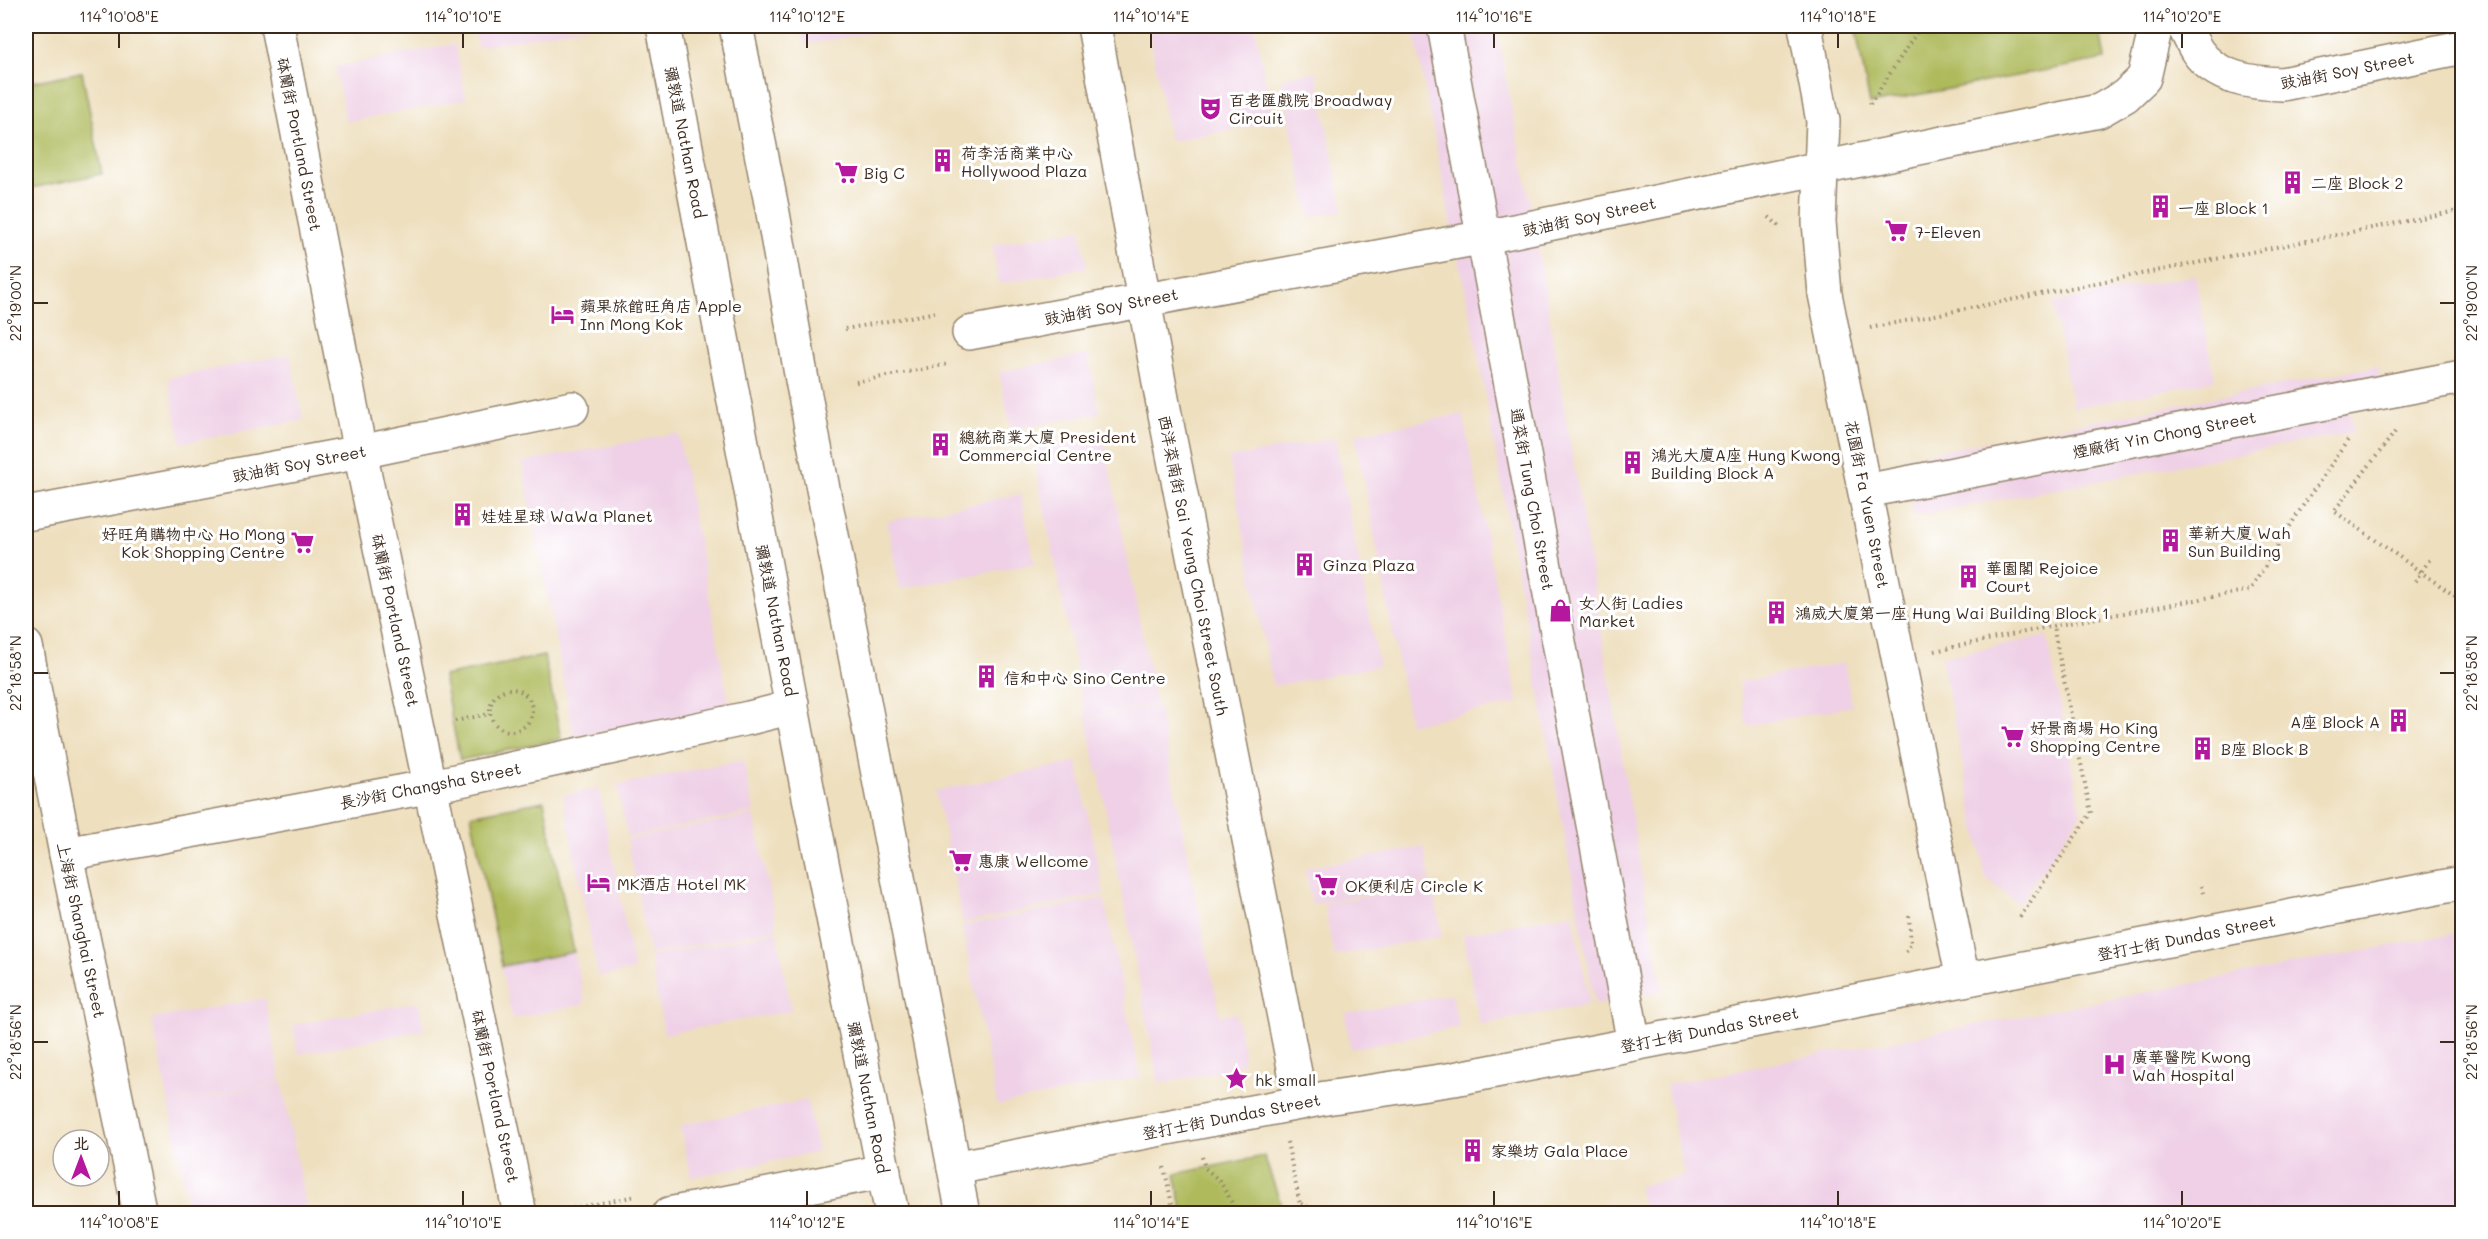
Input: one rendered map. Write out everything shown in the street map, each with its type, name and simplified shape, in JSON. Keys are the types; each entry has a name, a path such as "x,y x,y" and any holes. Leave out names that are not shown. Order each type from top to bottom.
{"street":[{"name":"砵蘭街 Portland Street","path":"277,26 360,452 432,786 535,1213"},
{"name":"彌敦道 Nathan Road","path":"663,26 892,1214"},
{"path":"736,26 963,1214"},
{"name":"西洋菜南街 Sai Yeung Choi Street South","path":"1094,26 1143,299 1301,1103"},
{"name":"通菜街 Tung Choi Street","path":"1444,26 1634,1044"},
{"name":"花園街 Fa Yuen Street","path":"1805,26 1823,121 1818,222 1825,294 1963,980"},
{"name":"豉油街 Soy Street","path":"969,333 1485,237 2099,111 2125,96 2144,78 2156,26"},
{"name":"豉油街 Soy Street","path":"2184,26 2198,52 2223,73 2252,83 2282,84 2463,47"},
{"name":"煙廠街 Yin Chong Street","path":"1865,491 2463,377"},
{"name":"豉油街 Soy Street","path":"26,514 360,452 572,408"},
{"name":"上海街 Shanghai Street","path":"26,646 140,1214"},
{"name":"長沙街 Changsha Street","path":"66,854 432,786 749,718 777,711 792,703"},
{"name":"登打士街 Dundas Street","path":"954,1168 1396,1086 1454,1079 2463,883"},
{"path":"669,1214 884,1171"}],"path":[{"path":"1870,104 1921,26"},
{"path":"1866,329 2463,210"},
{"path":"1761,215 1772,218 1784,231"},
{"path":"845,329 942,311"},
{"path":"856,382 952,364"},
{"path":"2395,432 2334,511 2463,602"},
{"path":"1929,651 2250,590 2302,507 2348,440"},
{"path":"2415,580 2430,559"},
{"path":"2020,917 2091,813 2053,626"},
{"path":"507,689 518,690 527,696 532,706 531,717 525,726 515,731 504,730 495,724 489,714 490,703 496,694 507,689"},
{"path":"452,722 489,714"},
{"path":"2201,886 2203,893"},
{"path":"1902,960 1911,944 1907,904"},
{"path":"1286,1141 1302,1214"},
{"path":"1201,1153 1205,1168 1220,1181 1238,1214"},
{"path":"1163,1161 1174,1214"},
{"path":"535,1213 642,1195"},
{"path":"1300,1204 1324,1214"}],"shaded area":[{"path":"473,26 590,26 478,47"},
{"path":"801,26 908,26 804,45"},
{"path":"1148,26 1255,26 1273,122 1170,141"},
{"name":"女人街 Ladies Market","path":"1413,26 1496,26 1532,212 1645,896 1663,990 1595,1005 1473,326"},
{"path":"455,44 466,99 346,122 335,67"},
{"path":"1316,71 1343,211 1309,217 1281,78"},
{"path":"1080,229 1087,267 999,284 992,245"},
{"path":"2195,275 2215,380 2073,408 2053,303"},
{"path":"290,354 303,420 181,443 168,378"},
{"path":"1088,354 1100,413 1011,430 999,372"},
{"path":"2377,366 2381,384 2345,391 2354,432 1914,516 1903,458"},
{"path":"1463,414 1518,703 1410,724 1355,434"},
{"path":"678,433 730,708 574,737 522,462"},
{"path":"1103,434 1156,705 1086,719 1032,448"},
{"name":"Ginza Plaza","path":"1335,438 1379,666 1273,686 1229,458"},
{"path":"1020,494 1035,563 900,589 887,521"},
{"path":"2047,636 2081,813 2019,904 1986,878 1941,657"},
{"path":"1844,663 1852,706 1747,726 1739,682"},
{"path":"1158,706 1220,1016 1236,1013 1244,1055 1241,1064 1233,1069 1159,1083 1146,1018 1190,1009 1146,1017 1099,774 1107,772 1097,773 1087,720"},
{"path":"743,760 754,812 628,837 617,785"},
{"path":"1077,762 1104,894 963,923 936,791"},
{"name":"MK酒店 Hotel MK","path":"599,788 634,970 598,977 563,795"},
{"path":"754,815 777,929 650,954 627,839"},
{"path":"1424,847 1431,882 1312,904 1305,868"},
{"path":"1432,884 1442,936 1334,956 1324,904"},
{"path":"1104,898 1140,1077 997,1105 962,926"},
{"path":"1573,913 1590,1004 1480,1025 1463,934"},
{"path":"777,932 791,1011 664,1034 650,956"},
{"name":"廣華醫院 Kwong Wah Hospital","path":"2462,932 2462,1213 1644,1213 1638,1186 1684,1176 1666,1084"},
{"path":"574,952 585,1004 512,1019 501,967"},
{"path":"1452,994 1459,1027 1351,1049 1345,1014"},
{"path":"265,998 281,1082 169,1104 152,1019"},
{"path":"419,1002 424,1030 298,1054 293,1025"},
{"path":"282,1083 307,1213 190,1213 169,1105"},
{"path":"807,1100 818,1152 691,1177 680,1125"}],"green space":[{"path":"1855,26 2099,26 2105,59 1870,104"},
{"path":"82,72 102,174 26,189 26,83"},
{"path":"544,656 561,739 460,760 443,676"},
{"path":"544,801 574,952 502,966 471,815"},
{"path":"1264,1156 1284,1213 1183,1213 1175,1174"}],"place":[{"name":"百老匯戲院 Broadway Circuit","path":"1211,108"},
{"name":"荷李活商業中心 Hollywood Plaza","path":"943,161"},
{"name":"Big C","path":"846,172"},
{"name":"二座 Block 2","path":"2293,182"},
{"name":"一座 Block 1","path":"2160,207"},
{"name":"7-Eleven","path":"1897,231"},
{"name":"蘋果旅館旺角店 Apple Inn Mong Kok","path":"562,314"},
{"name":"總統商業大廈 President Commercial Centre","path":"941,445"},
{"name":"鴻光大廈A座 Hung Kwong Building Block A","path":"1633,463"},
{"name":"娃娃星球 WaWa Planet","path":"463,515"},
{"name":"華新大廈 Wah Sun Building","path":"2170,541"},
{"name":"好旺角購物中心 Ho Mong Kok Shopping Centre","path":"303,542"},
{"name":"Ginza Plaza","path":"1305,564"},
{"name":"華園閣 Rejoice Court","path":"1968,576"},
{"name":"女人街 Ladies Market","path":"1561,611"},
{"name":"鴻威大廈第一座 Hung Wai Building Block 1","path":"1777,612"},
{"name":"信和中心 Sino Centre","path":"986,677"},
{"name":"A座 Block A","path":"2398,721"},
{"name":"好景商場 Ho King Shopping Centre","path":"2012,736"},
{"name":"B座 Block B","path":"2203,748"},
{"name":"惠康 Wellcome","path":"960,860"},
{"name":"MK酒店 Hotel MK","path":"599,883"},
{"name":"OK便利店 Circle K","path":"1327,885"},
{"name":"廣華醫院 Kwong Wah Hospital","path":"2114,1065"},
{"name":"hk small","path":"1237,1079"},
{"name":"家樂坊 Gala Place","path":"1473,1150"}]}
